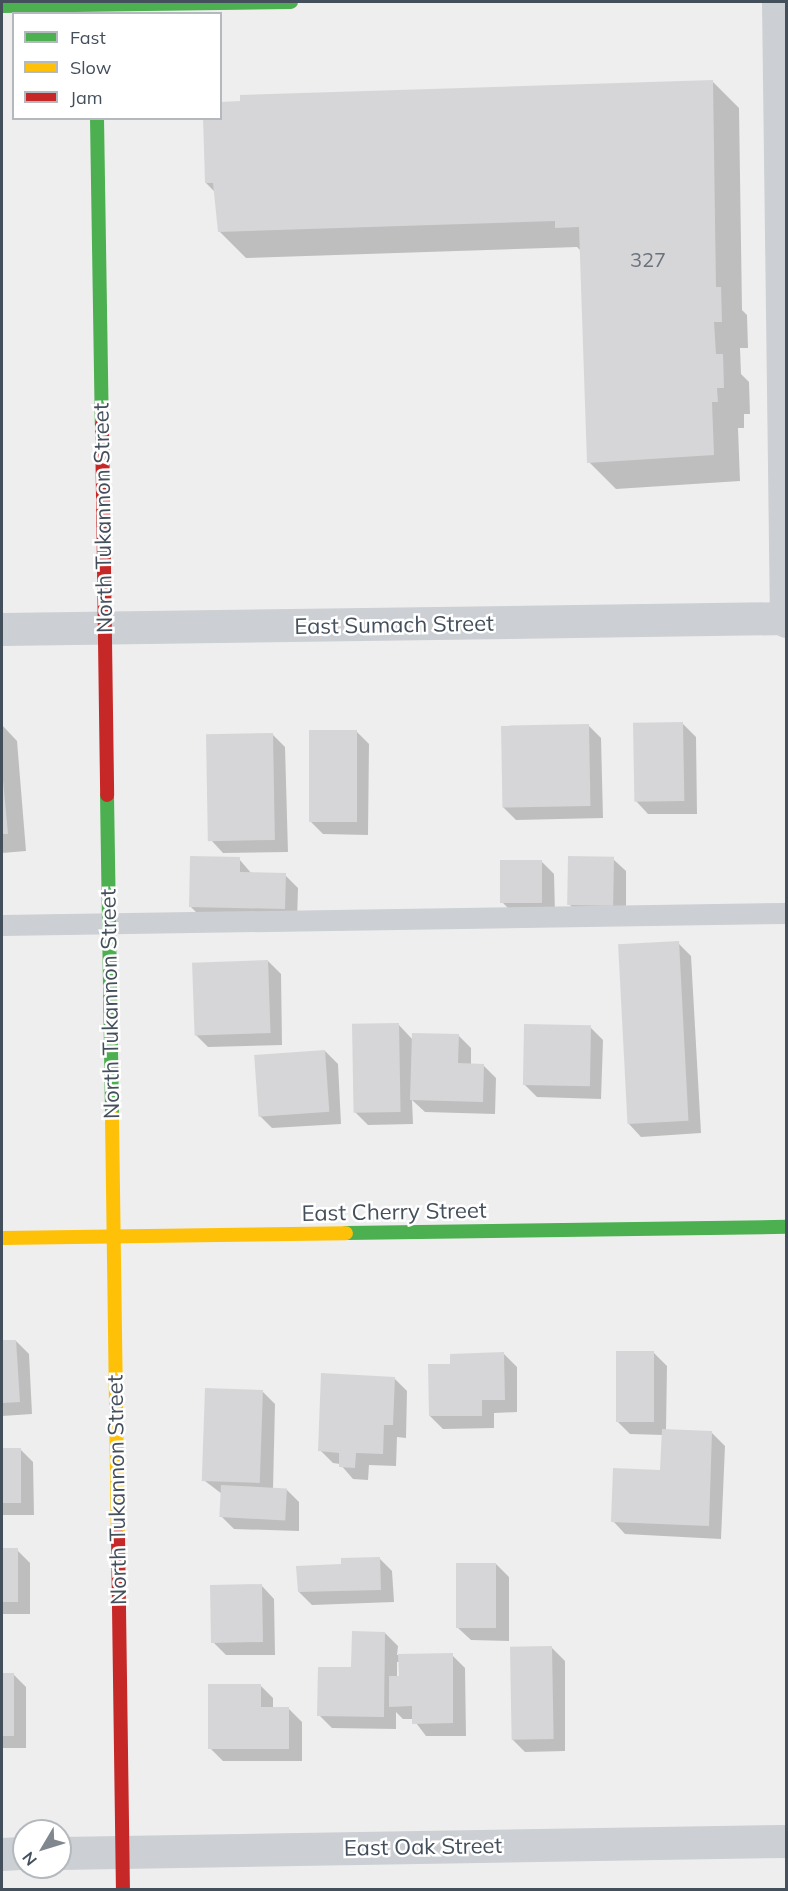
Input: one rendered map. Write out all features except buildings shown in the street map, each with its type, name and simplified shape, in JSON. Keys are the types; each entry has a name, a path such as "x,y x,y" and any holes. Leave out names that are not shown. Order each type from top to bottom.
{"street":[{"path":"2,6 95,7 291,2"},
{"path":"778,2 786,620"},
{"name":"North Tukannon Street","path":"97,120 123,1890"},
{"name":"East Sumach Street","path":"2,628 104,629 786,620"},
{"name":"East Cherry Street","path":"2,1238 786,1227"},
{"name":"East Oak Street","path":"72,1853 786,1841"}],"lane":[{"path":"2,925 786,914"}],"traffic: fast":[{"path":"2,6 291,2"},
{"path":"97,120 102,425"},
{"path":"107,795 112,1117"},
{"path":"346,1233 786,1227"}],"traffic: slow":[{"path":"112,1117 118,1536"},
{"path":"2,1238 346,1233"}],"traffic: jam":[{"path":"102,425 107,795"},
{"path":"118,1536 123,1890"}]}
